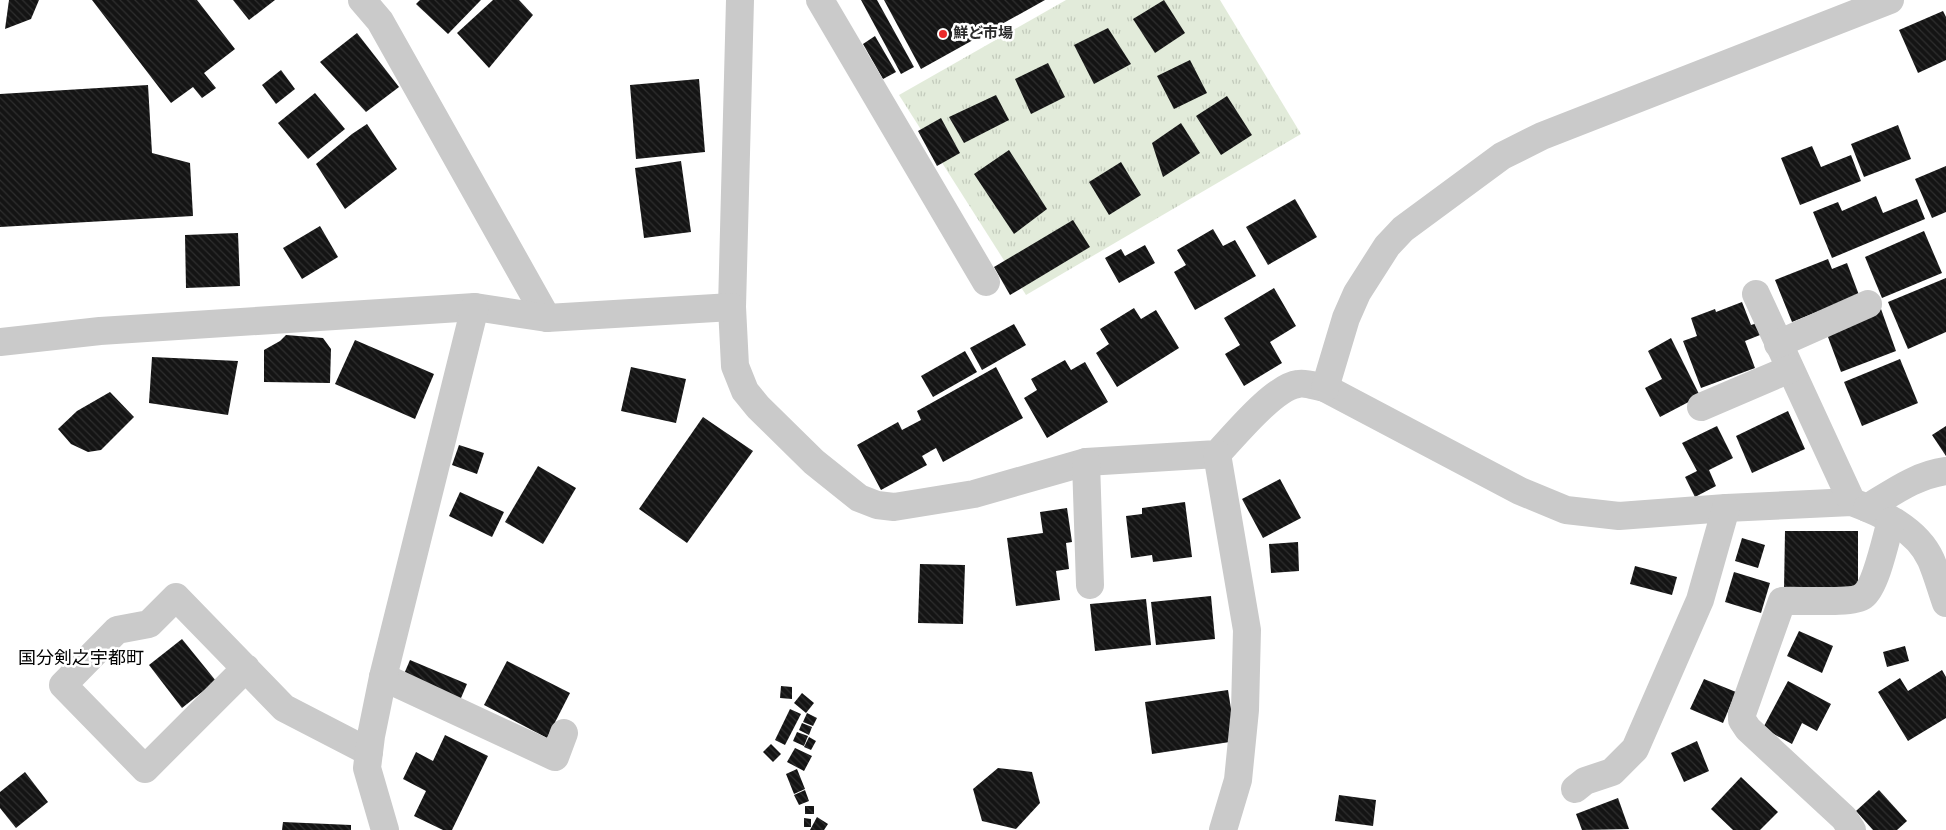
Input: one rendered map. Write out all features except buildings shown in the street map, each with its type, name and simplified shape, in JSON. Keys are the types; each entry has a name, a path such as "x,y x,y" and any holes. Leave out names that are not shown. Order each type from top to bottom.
{"street":[{"path":"362,0 380,21 547,318"},
{"path":"740,0 732,307 735,366 745,391 771,420 814,462 847,490 870,503 885,507 902,506 974,494 1086,462 1217,454 1269,401 1287,386 1300,383 1325,388 1520,491 1566,510 1619,516 1726,508 1859,505 1926,475 1946,471"},
{"path":"820,0 986,282"},
{"path":"1325,388 1346,318 1357,293 1386,246 1403,229 1502,156 1542,136 1890,0"},
{"path":"1756,294 1790,369 1859,505 1912,533 1931,560 1946,603"},
{"path":"1778,344 1868,304"},
{"path":"384,830 367,768 369,752 383,677 475,307"},
{"path":"0,342 100,330 475,307 547,318 732,307"},
{"path":"1701,407 1790,369"},
{"path":"1217,454 1247,630 1245,710 1238,780 1223,830"},
{"path":"1086,462 1090,585"},
{"path":"1576,789 1585,781 1612,772 1634,749 1700,600 1726,508"},
{"path":"1852,830 1844,818 1748,729 1742,720 1742,714 1782,601 1849,600 1863,597 1872,585 1891,521"},
{"path":"246,668 145,769 63,685 118,630 149,624 176,596 246,668 284,708 369,752"},
{"path":"383,677 555,757 564,732"}],"green space":[{"path":"1066,0 1220,0 1301,134 1026,295 899,95"}],"place":[{"name":"鮮ど市場","path":"943,34"}],"district":[{"name":"国分剣之宇都町","path":"81,659"}]}
